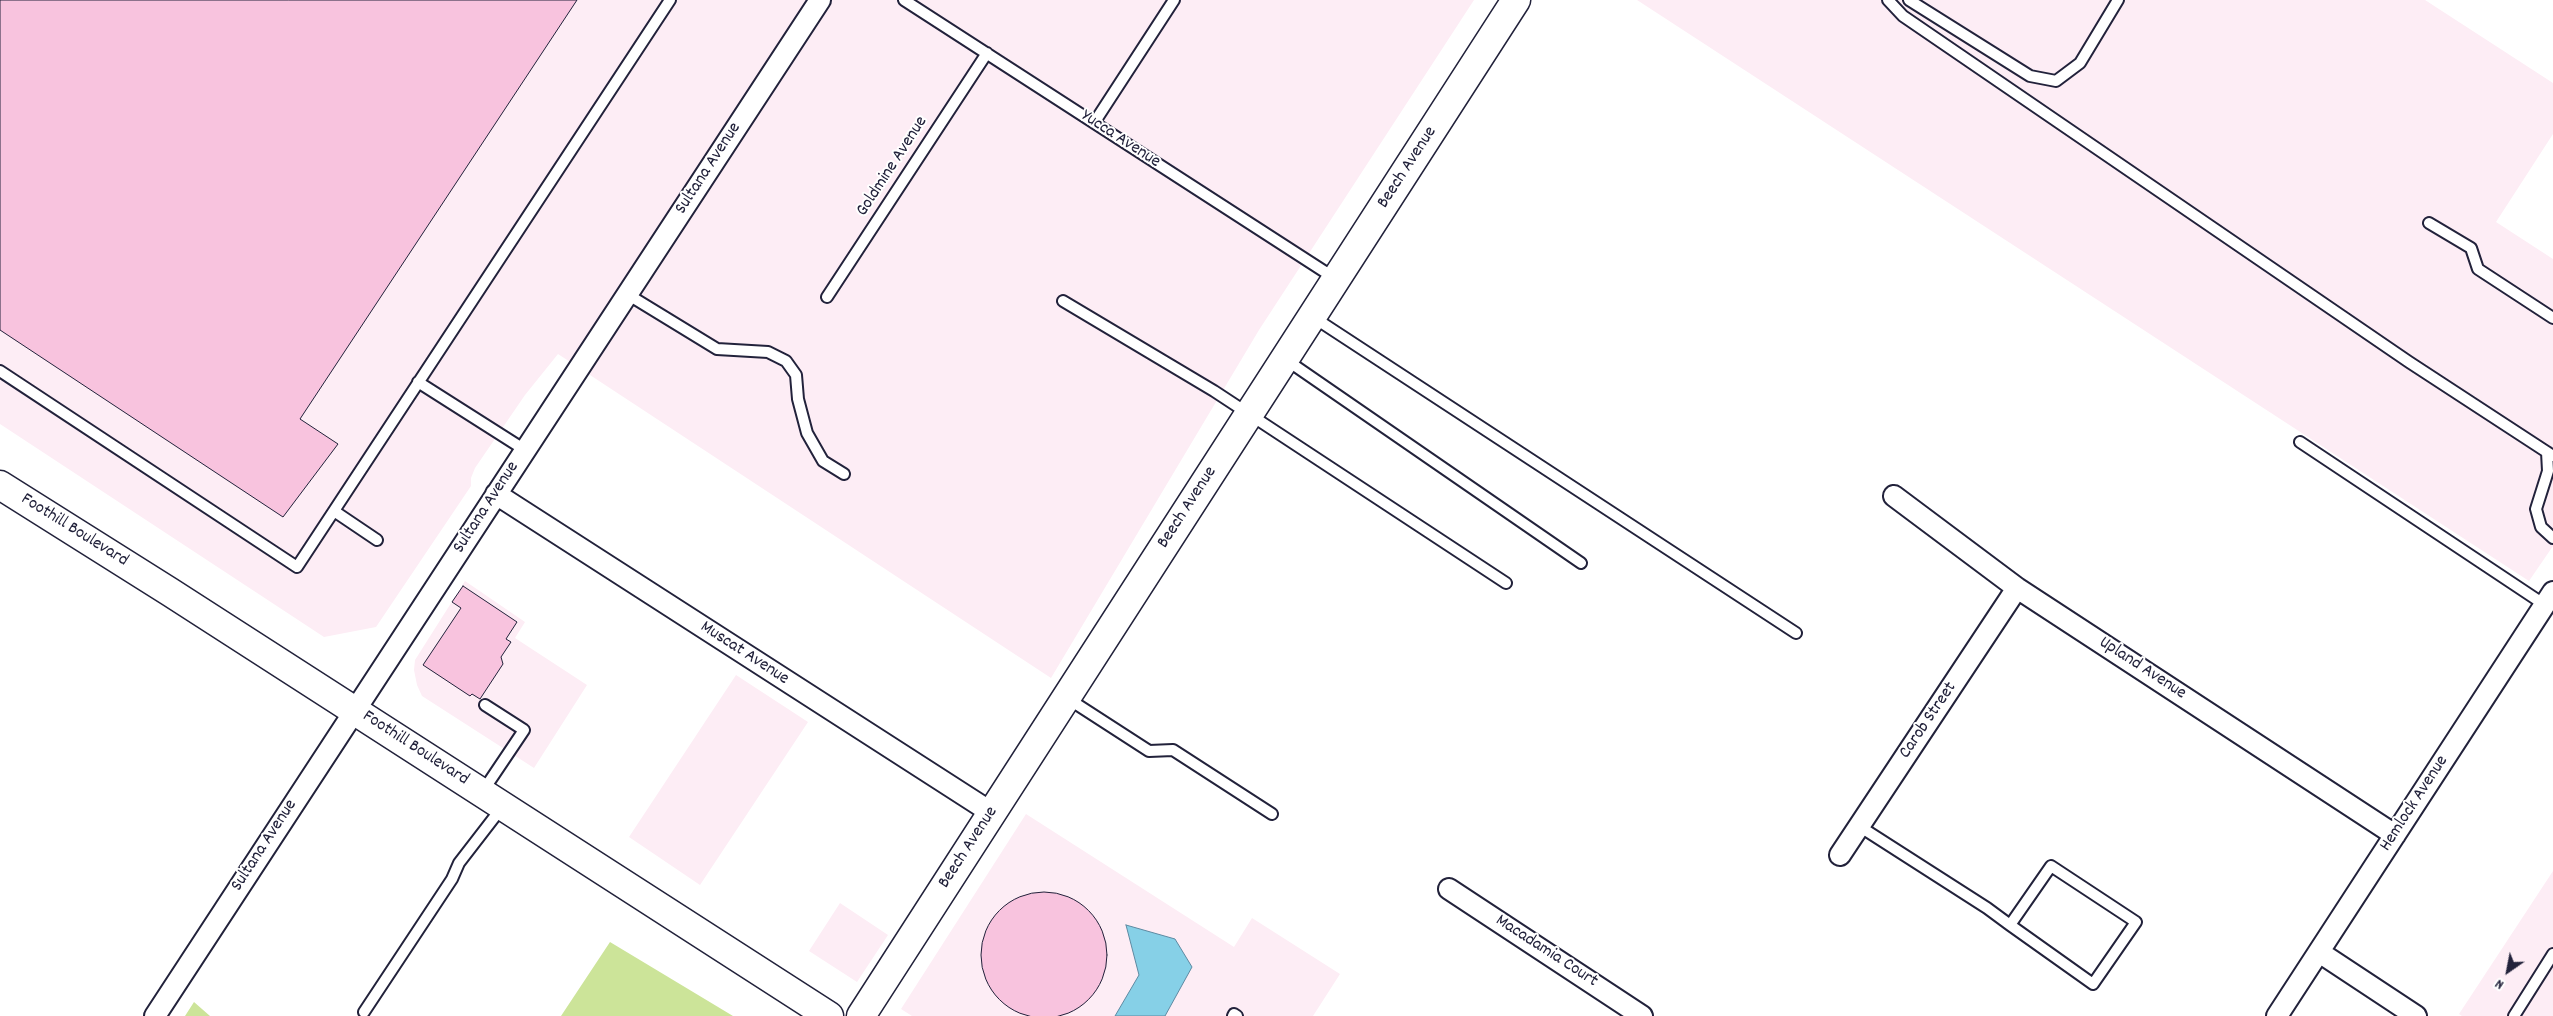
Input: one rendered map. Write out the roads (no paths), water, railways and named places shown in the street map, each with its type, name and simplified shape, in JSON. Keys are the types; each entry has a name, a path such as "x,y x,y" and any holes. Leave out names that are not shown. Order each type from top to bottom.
{"main road":[{"name":"Beech Avenue","path":"860,1016 1516,0"},
{"name":"Foothill Boulevard","path":"0,485 493,799 829,1016"}],"street":[{"name":"Sultana Avenue","path":"155,1016 820,0"},
{"name":"Muscat Avenue","path":"496,494 992,813"},
{"name":"Upland Avenue","path":"1894,496 2017,588 2395,835"},
{"name":"Carob Street","path":"1840,855 2017,588"},
{"name":"Hemlock Avenue","path":"2277,1016 2549,598"},
{"name":"Macadamia Court","path":"1449,889 1642,1016"},
{"path":"2319,952 2416,1016"}],"lane":[{"path":"0,371 297,567 670,0"},
{"name":"Yucca Avenue","path":"904,0 1336,279"},
{"path":"1094,123 1174,0"},
{"path":"1888,0 1903,16 2409,362 2550,454 2548,471 2536,509 2541,527 2553,538"},
{"path":"1909,0 2030,76 2056,81 2080,64 2118,0"},
{"name":"Goldmine Avenue","path":"827,297 987,54"},
{"path":"2429,222 2471,248 2478,269 2553,318"},
{"path":"627,294 717,349 768,352 786,361 796,376 798,399 807,433 823,461 844,474"},
{"path":"1063,301 1214,391 1506,583"},
{"path":"1312,317 1796,633"},
{"path":"1285,359 1582,563"},
{"path":"418,382 525,450"},
{"path":"2300,442 2549,598"},
{"path":"334,511 377,540"},
{"path":"1066,697 1149,751 1173,750 1272,814"},
{"path":"364,1012 452,879 493,799 524,730 485,705"},
{"path":"1859,826 2010,925 2093,984 2136,922 2051,866 2010,925"},
{"path":"2514,1016 2553,954"}],"water":[{"path":"1126,925 1175,939 1192,967 1165,1016 1115,1016 1139,975"}]}
